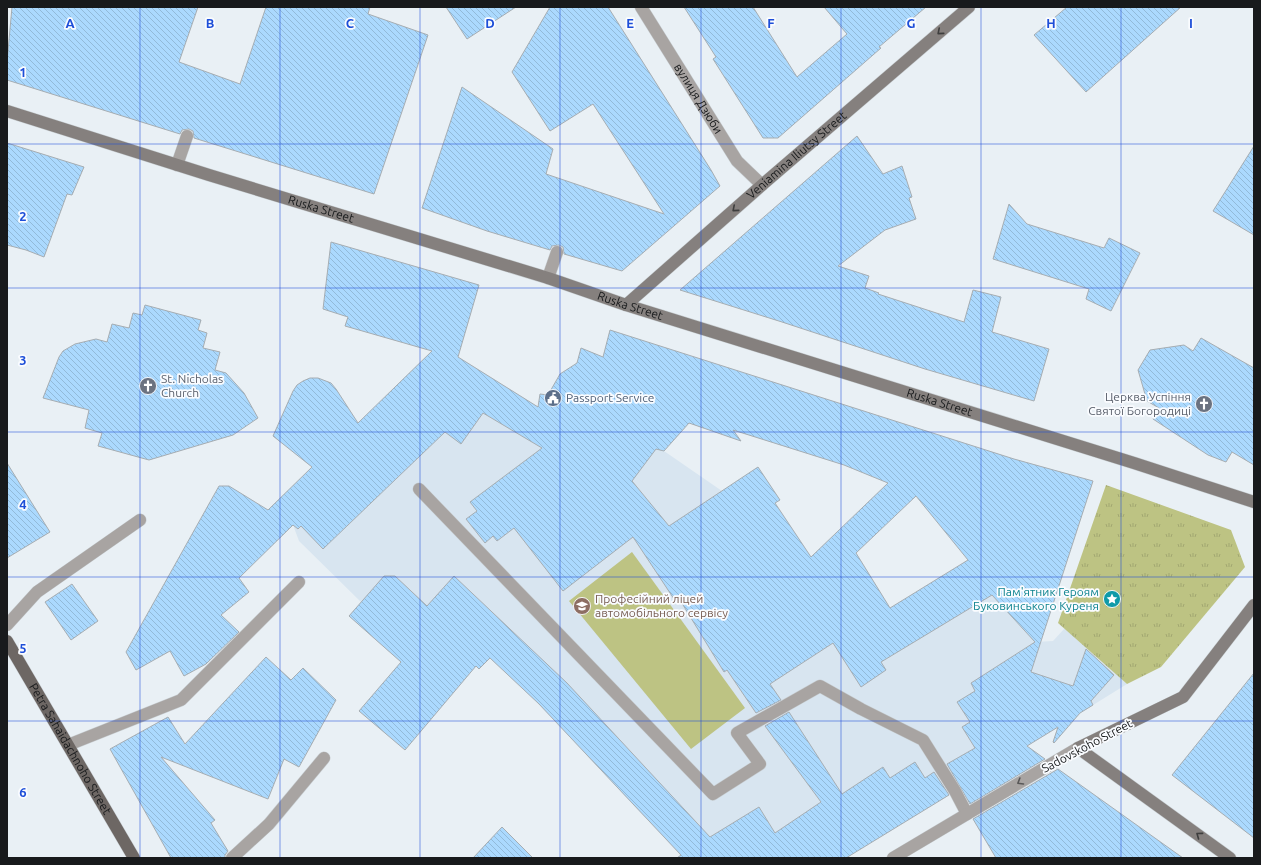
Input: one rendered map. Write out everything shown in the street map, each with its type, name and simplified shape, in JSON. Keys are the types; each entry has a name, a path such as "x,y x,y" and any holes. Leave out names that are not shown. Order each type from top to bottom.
{"main road":[{"name":"Petra Sahaidachnoho Street","path":"7,641 134,858"}],"street":[{"name":"вулиця Дзюби","path":"641,7 737,161 762,185"},
{"name":"Veniamina Iliutsy Street","path":"626,305 762,185 969,7"},
{"name":"Ruska Street","path":"7,111 177,165 548,278 626,305 1126,460 1254,502"},
{"path":"177,165 186,136"},
{"path":"548,278 556,252"},
{"path":"419,489 713,794 760,764 737,733 820,686 861,709 923,740 955,791 967,814"},
{"path":"7,625 37,592 140,520"},
{"path":"68,745 181,700 299,582"},
{"name":"Sadovskoho Street","path":"893,858 1078,748 1183,697 1254,605"},
{"path":"1078,748 1230,858"},
{"path":"232,858 269,824 324,758"}],"shaded area":[{"name":"Професійний ліцей автомобільного сервісу","path":"458,357 538,407 523,432 609,396 664,451 722,491 758,467 780,500 775,504 791,527 840,639 985,587 1035,642 1053,641 1065,628 1127,684 846,858 683,858 533,698 490,658 479,669 464,655 397,644 389,652 349,616 361,602 299,541 293,525 298,529 450,384"}],"green space":[{"path":"1106,485 1231,530 1245,567 1161,667 1127,684 1058,623"},
{"path":"632,552 745,708 691,749 569,601"}],"building":[{"path":"12,7 198,7 179,62 240,84 266,7 370,7 368,14 428,35 374,194 194,138 193,131 189,129 182,130 180,134 7,80 7,62"},
{"path":"446,7 516,7 467,39"},
{"path":"550,7 608,7 720,186 622,271 564,254 563,247 559,245 552,246 550,250 487,231 422,208 462,87 553,149 546,174 664,214 593,104 550,131 512,72"},
{"path":"684,7 753,7 797,77 847,34 824,7 926,7 778,138 763,138 713,59 716,57"},
{"path":"1067,7 1181,7 1086,92 1034,35"},
{"path":"857,136 883,174 902,166 912,197 909,198 916,219 885,230 838,266 869,276 865,288 879,293 878,294 964,322 973,290 1001,297 992,332 1049,349 1034,401 925,369 680,290"},
{"path":"7,143 84,167 72,195 67,194 44,257 7,245"},
{"path":"1254,146 1254,235 1213,211"},
{"path":"1009,204 1027,224 1104,248 1109,238 1140,253 1111,311 1086,299 1089,289 993,259"},
{"path":"331,242 479,285 458,357 538,407 540,394 548,395 560,374 577,363 581,348 603,357 610,330 1014,459 1093,481 1031,672 1073,686 1086,649 1114,675 1091,701 1093,705 1080,713 1054,743 1053,742 1058,727 1027,746 1045,759 970,804 947,764 975,748 962,727 970,722 957,702 975,691 971,683 1035,642 992,595 881,662 886,670 861,687 833,643 770,684 781,700 756,713 727,670 724,672 680,600 676,602 633,537 563,591 514,528 497,541 493,536 485,543 466,519 477,511 470,502 542,448 483,413 461,444 445,432 323,549 301,526 298,529 293,525 239,578 249,592 221,615 239,632 206,664 184,676 170,651 136,670 126,652 219,486 229,486 268,510 312,467 273,436 297,385 310,378 318,378 331,383 358,423 432,351 345,326 348,317 323,309","holes":["689,423 741,441 733,430 844,465 888,483 811,557 775,503 780,500 758,467 669,526 632,481 656,449 664,451","916,496 968,560 890,608 856,553"]},
{"name":"St. Nicholas Church","path":"145,305 201,320 198,330 207,333 203,348 220,352 215,370 226,373 244,393 258,418 233,435 149,460 98,446 102,433 85,428 89,410 43,398 59,357 63,351 75,344 96,339 107,342 112,324 129,328 133,313 142,315"},
{"name":"Церква Успіння Святої Богородиці","path":"1201,338 1254,368 1254,465 1232,452 1226,462 1208,455 1153,419 1159,408 1147,401 1138,370 1150,350 1184,345 1193,351"},
{"path":"7,463 50,532 7,558"},
{"path":"384,576 395,576 427,606 454,576 567,683 710,837 759,807 775,833 821,802 765,726 789,712 842,794 883,767 890,778 915,762 925,778 934,772 949,795 846,858 677,858 681,855 539,704 490,658 479,669 476,666 405,750 359,711 401,662 349,616"},
{"path":"72,584 98,621 71,640 45,602"},
{"path":"266,657 291,680 303,668 336,700 299,767 284,759 268,799 161,757 215,820 211,823 228,851 225,858 171,858 110,749 168,717 185,744"},
{"path":"1254,673 1254,838 1172,775"},
{"path":"1058,769 1183,858 996,858 973,819"},
{"path":"502,827 533,858 473,858"}],"place":[{"name":"St. Nicholas Church","path":"148,386"},
{"name":"Passport Service","path":"553,398"},
{"name":"Церква Успіння Святої Богородиці","path":"1204,404"},
{"name":"Пам'ятник Героям Буковинського Куреня","path":"1112,599"},
{"name":"Професійний ліцей автомобільного сервісу","path":"582,606"}]}
